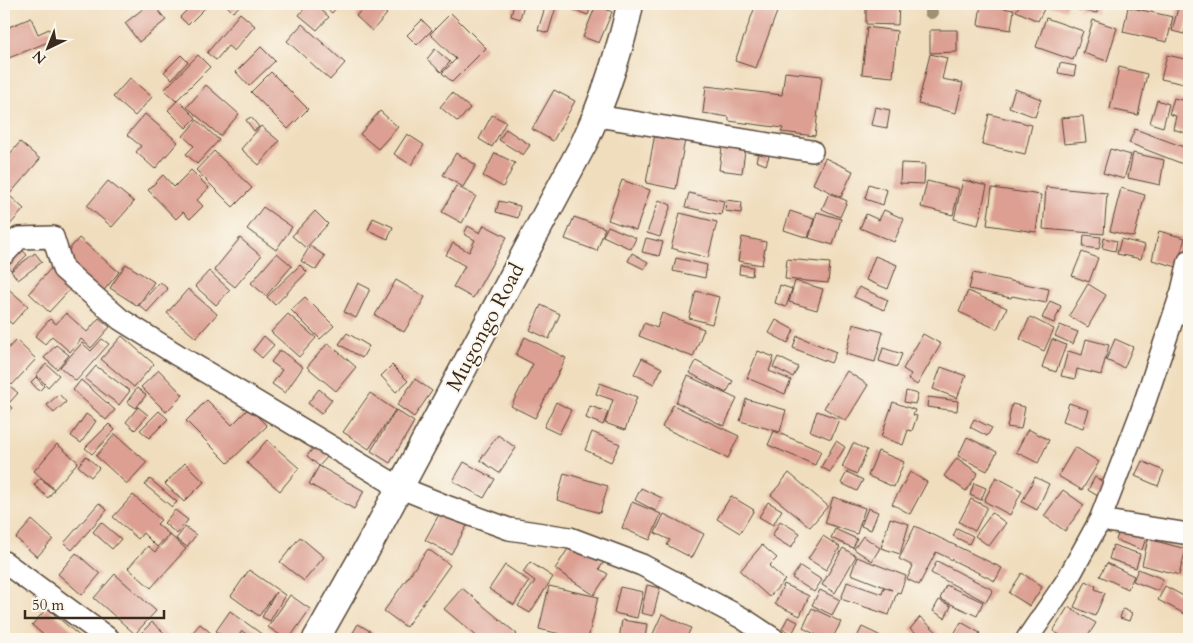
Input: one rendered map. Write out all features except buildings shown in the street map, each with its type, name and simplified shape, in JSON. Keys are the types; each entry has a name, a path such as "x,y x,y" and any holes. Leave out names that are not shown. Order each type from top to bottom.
{"street":[{"name":"Mugongo Road","path":"316,639 368,547 585,141 597,116 617,55 630,4"},
{"path":"597,116 812,151"},
{"path":"4,254 19,238 53,237 63,269 120,319 399,487 509,529 570,538 642,566 742,618 774,639"},
{"path":"1027,639 1066,582 1100,520 1141,413 1182,290 1189,261"},
{"path":"1100,520 1189,534"},
{"path":"4,562 109,639"}]}
